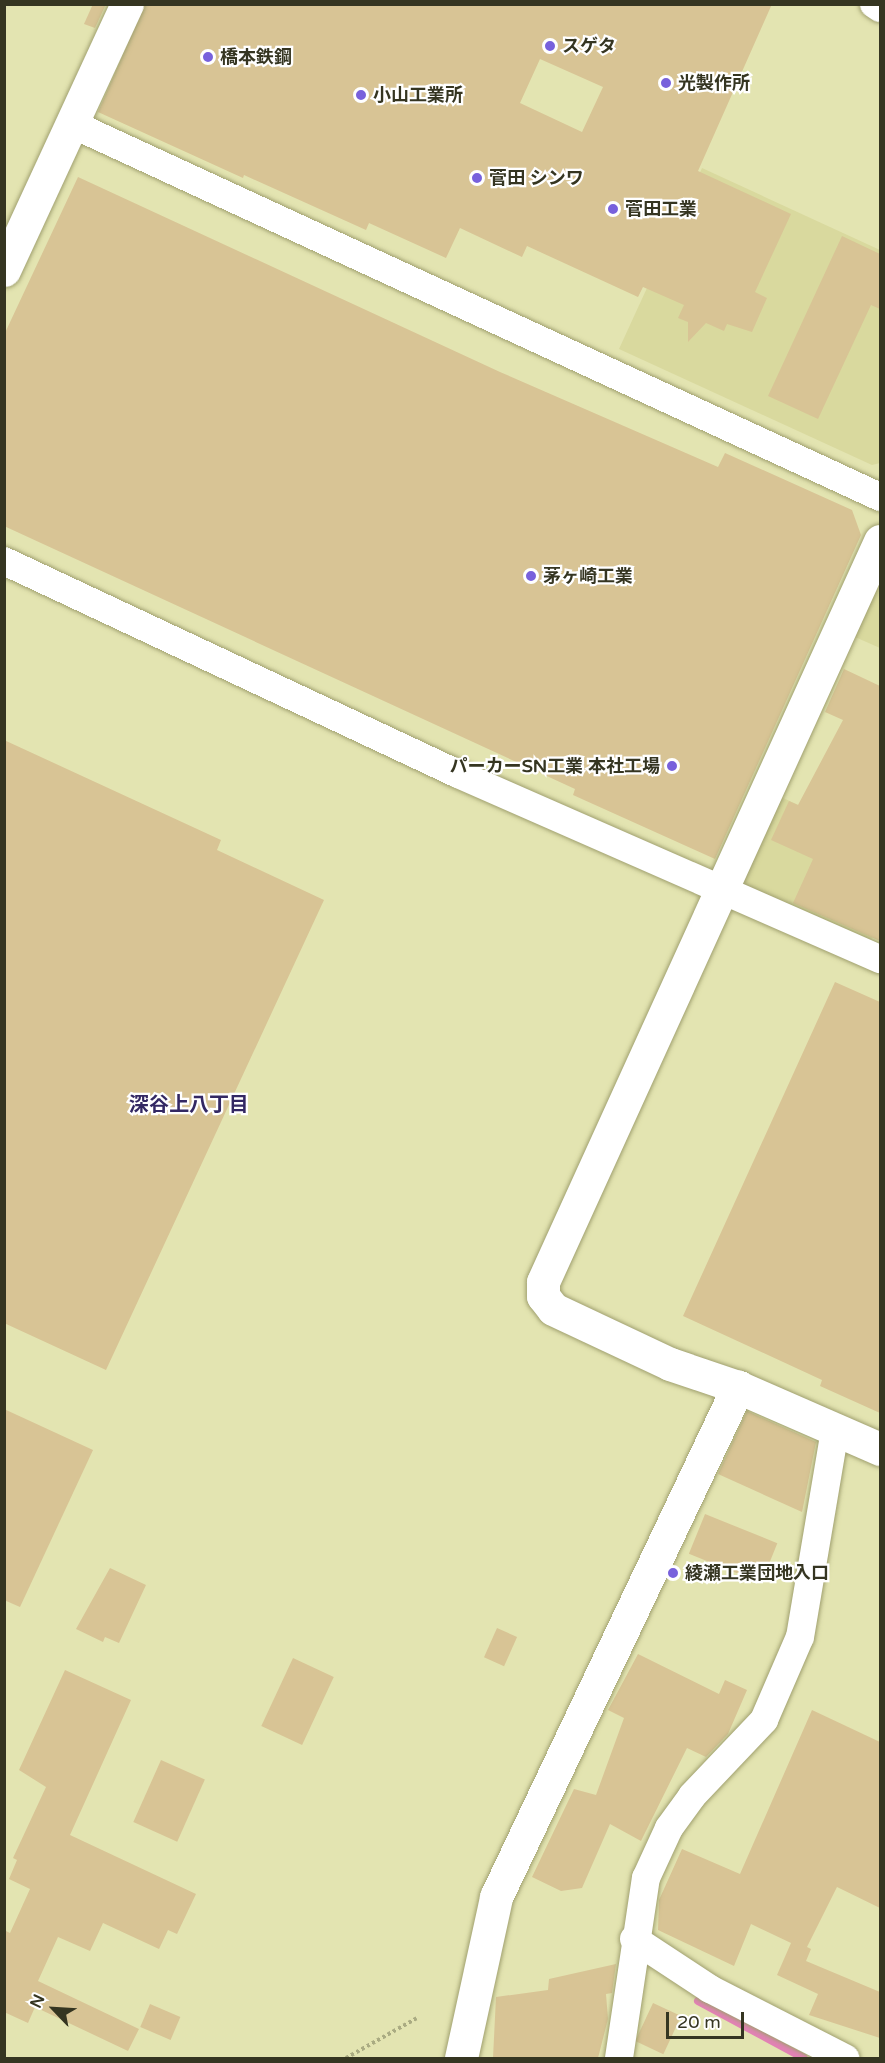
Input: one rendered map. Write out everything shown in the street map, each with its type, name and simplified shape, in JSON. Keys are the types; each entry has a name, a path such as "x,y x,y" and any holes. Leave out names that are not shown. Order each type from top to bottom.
{"street":[{"path":"4,270 127,4"},
{"path":"874,4 880,8"},
{"path":"72,124 880,497"},
{"path":"880,541 543,1282 543,1296 553,1309 670,1364 738,1387 880,1449"},
{"path":"4,561 458,774 880,959"},
{"path":"461,2058 496,1897 738,1387"},
{"path":"619,2058 634,1939 646,1878 669,1828 764,1720 800,1637 813,1580 835,1429"},
{"path":"634,1939 710,1989 845,2058"}],"path":[{"path":"346,2058 417,2018"}],"shaded area":[{"path":"702,168 880,250 880,463 872,465 619,349"},
{"path":"880,578 880,648 855,637"},
{"path":"781,797 880,843 880,924 866,948 749,894 744,880"}],"building":[{"path":"93,4 106,4 95,28 84,24"},
{"path":"145,4 772,4 698,171 791,214 755,292 767,298 752,332 727,324 724,331 706,323 688,342 688,322 678,318 684,305 643,287 638,297 527,246 522,257 460,228 446,258 369,223 366,230 244,175 243,178 98,112","holes":["540,59 603,87 582,132 520,103"]},
{"path":"78,177 500,372 718,467 725,453 852,510 861,535 715,859 573,795 575,789 4,526 4,335"},
{"path":"842,236 880,254 880,309 871,305 818,419 768,396"},
{"path":"844,669 880,686 880,941 793,903 813,859 771,840 789,801 798,805 843,720 825,712"},
{"path":"4,740 221,840 217,850 324,900 106,1370 4,1323"},
{"path":"835,982 880,1002 880,1413 820,1386 822,1380 683,1316"},
{"path":"4,1409 93,1450 20,1607 4,1600"},
{"path":"747,1411 816,1442 802,1512 718,1474"},
{"path":"705,1514 777,1543 761,1583 689,1554"},
{"path":"110,1568 146,1585 119,1643 105,1637 103,1642 76,1629"},
{"path":"497,1628 517,1637 504,1666 484,1657"},
{"path":"638,1654 719,1694 725,1680 747,1690 728,1734 706,1757 687,1748 641,1841 610,1824 582,1888 561,1891 532,1877 574,1789 596,1795 624,1718 608,1710"},
{"path":"293,1658 334,1677 302,1745 261,1726"},
{"path":"65,1670 131,1700 70,1835 196,1894 177,1934 168,1930 159,1949 103,1923 90,1951 58,1937 38,1981 139,2029 128,2051 35,2007 28,2023 4,2012 4,1930 10,1933 30,1889 9,1879 17,1860 13,1858 46,1787 19,1770"},
{"path":"812,1710 880,1742 880,1908 837,1887 807,1947 811,1949 806,1961 880,1992 880,2038 809,2015 818,1994 777,1975 791,1943 751,1924 734,1966 658,1930 659,1900 682,1849 740,1874"},
{"path":"161,1760 205,1780 177,1842 133,1822"},
{"path":"616,1964 612,1993 606,1994 608,2019 598,2058 493,2058 496,1997 548,1990 549,1979"},
{"path":"653,2003 681,2016 663,2054 635,2041"},
{"path":"150,2004 180,2017 171,2040 140,2027"}],"waterway":[{"path":"698,2001 804,2058"}],"place":[{"name":"スゲタ","path":"550,46"},
{"name":"橋本鉄鋼","path":"208,57"},
{"name":"光製作所","path":"666,83"},
{"name":"小山工業所","path":"361,95"},
{"name":"菅田 シンワ","path":"477,178"},
{"name":"菅田工業","path":"613,209"},
{"name":"茅ヶ崎工業","path":"531,576"},
{"name":"パーカーSN工業 本社工場","path":"672,766"},
{"name":"綾瀬工業団地入口","path":"673,1573"}],"district":[{"name":"深谷上八丁目","path":"189,1105"}]}
